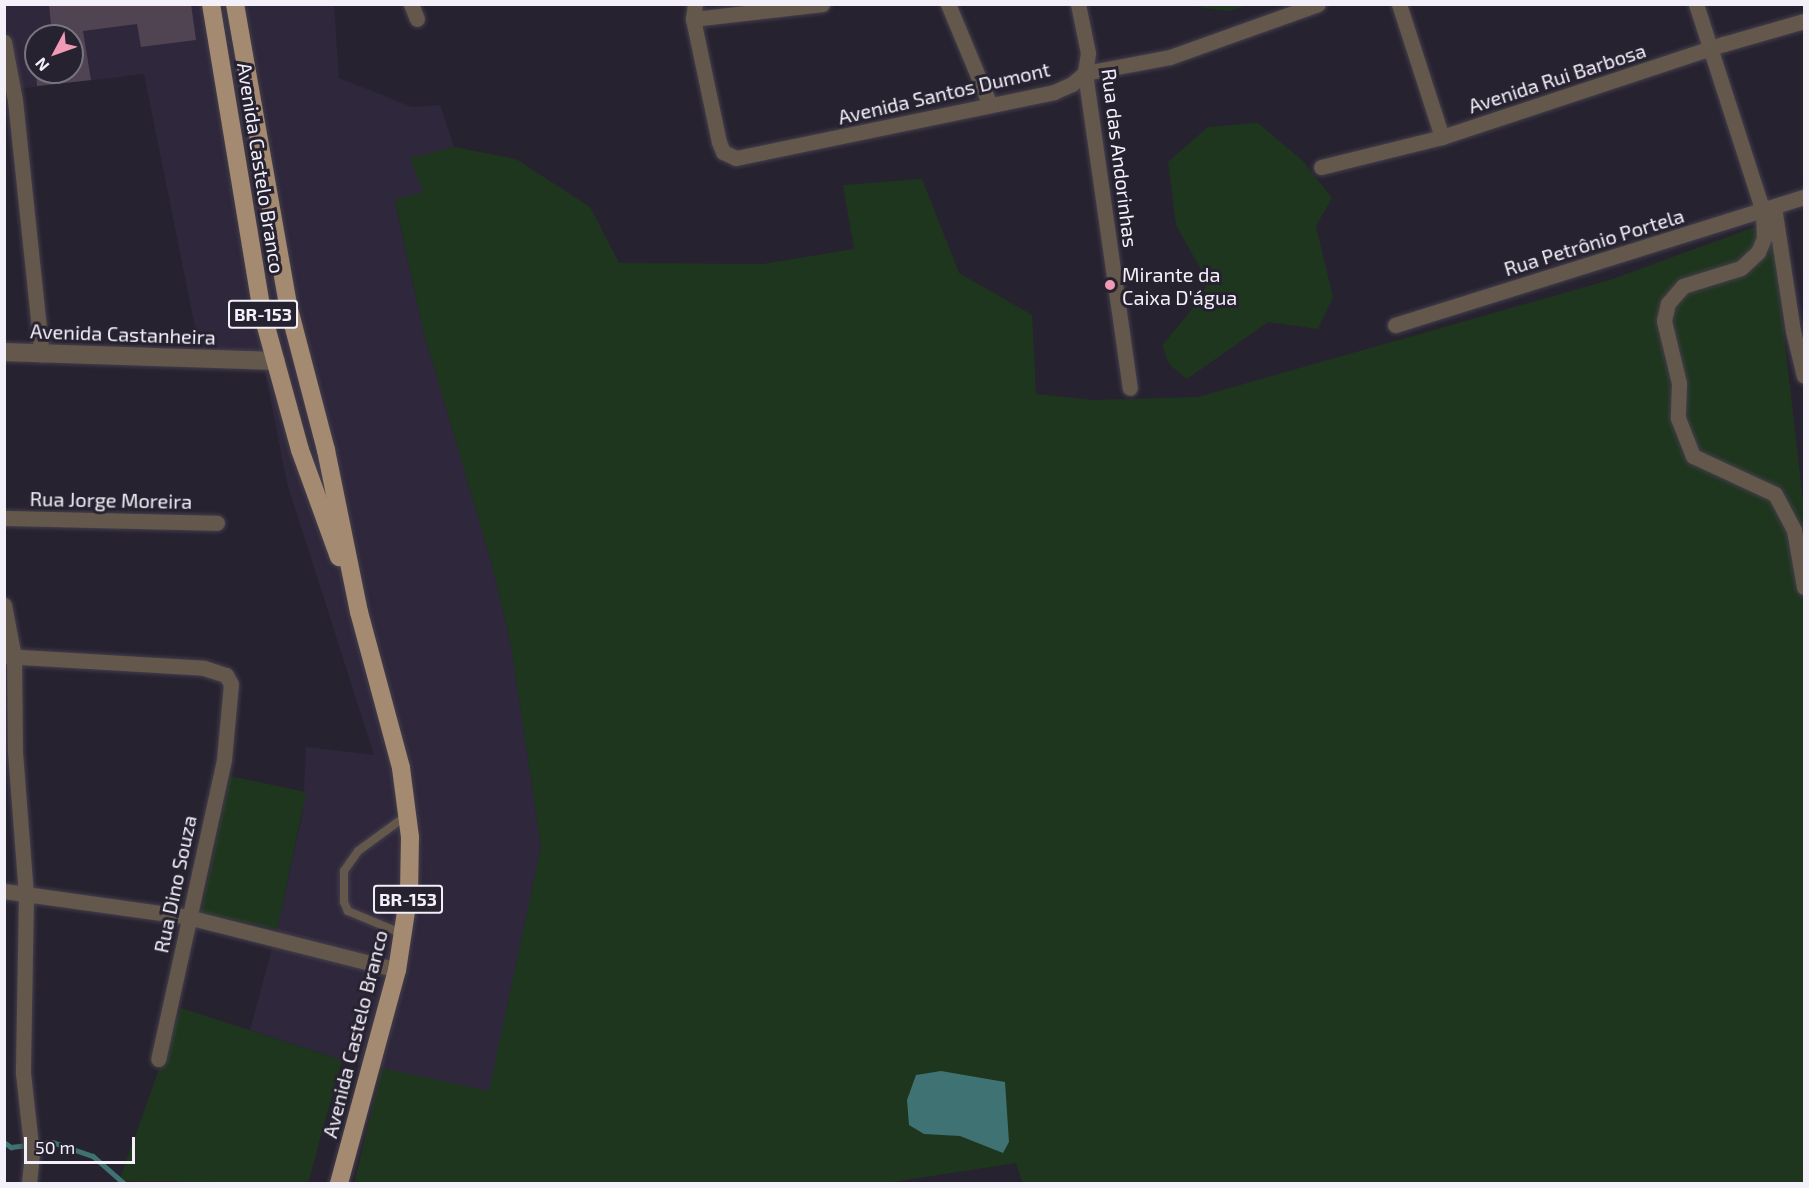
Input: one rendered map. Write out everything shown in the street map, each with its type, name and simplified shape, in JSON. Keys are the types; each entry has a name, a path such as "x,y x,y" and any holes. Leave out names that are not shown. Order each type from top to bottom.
{"main road":[{"name":"Avenida Castelo Branco","path":"211,4 251,253 276,361 315,496 359,612"},
{"name":"Avenida Castelo Branco","path":"235,4 289,309 326,450 359,612 400,768 408,815 410,862 404,934 397,970 339,1184"}],"street":[{"path":"694,12 822,4"},
{"path":"948,4 990,105"},
{"name":"Rua das Andorinhas","path":"1078,4 1088,53 1085,73 1130,388"},
{"name":"Avenida Santos Dumont","path":"694,12 719,142 723,152 736,158 1054,92 1072,84 1085,73 1170,57 1318,4"},
{"path":"1399,4 1442,137"},
{"path":"1696,4 1769,209 1800,340 1804,376"},
{"name":"Avenida Rui Barbosa","path":"1320,167 1442,137 1711,51 1724,44 1804,21"},
{"path":"4,42 16,111 42,355"},
{"name":"Rua Petrônio Portela","path":"1395,325 1804,197"},
{"path":"1769,209 1764,238 1758,252 1741,268 1683,286 1668,303 1664,321 1679,383 1678,418 1684,440 1693,456 1774,494 1794,530 1804,587"},
{"name":"Avenida Castanheira","path":"4,352 276,361"},
{"name":"Rua Jorge Moreira","path":"4,518 217,524"},
{"path":"4,605 26,895 23,1073 32,1154 29,1184"},
{"name":"Rua Dino Souza","path":"9,656 215,672 226,675 231,684 224,760 158,1059"},
{"path":"4,891 188,917 397,970"}],"lane":[{"path":"404,934 348,911 344,902 344,871 358,851 408,815"}],"shaded area":[{"path":"4,5 334,5 339,78 412,107 440,105 454,147 411,158 423,192 395,201 423,330 491,561 511,645 541,847 489,1092 342,1060 250,1030 277,930 303,811 306,747 374,755 287,483 261,353 200,352 144,74 84,81 84,24 24,24 24,84 60,84 9,90 4,71"},
{"path":"1183,5 1247,5 1229,11"},
{"path":"1258,123 1303,161 1332,198 1316,226 1333,297 1318,329 1268,322 1187,379 1170,365 1162,346 1196,304 1208,282 1176,225 1168,162 1208,127"},
{"path":"454,147 516,159 590,207 619,263 763,264 854,249 843,185 922,179 959,273 1032,315 1036,394 1092,400 1198,397 1610,280 1771,221 1804,510 1804,1183 1023,1184 1016,1163 880,1184 354,1184 382,1068 489,1091 541,847 511,645 491,561 423,330 395,200 423,192 410,158"},
{"path":"230,776 306,792 277,929 201,913"},
{"path":"181,1008 342,1060 308,1183 119,1181"},
{"path":"941,1071 1005,1082 1009,1142 1003,1153 960,1136 924,1134 909,1125 907,1100 916,1075"}],"building":[{"path":"49,4 191,4 196,40 141,47 137,24 84,31 84,24 51,24"},
{"path":"84,37 91,80 84,81"}],"waterway":[{"path":"4,1142 11,1147 52,1142 93,1156 125,1184"}],"place":[{"name":"Mirante da Caixa D'água","path":"1110,285"}]}
